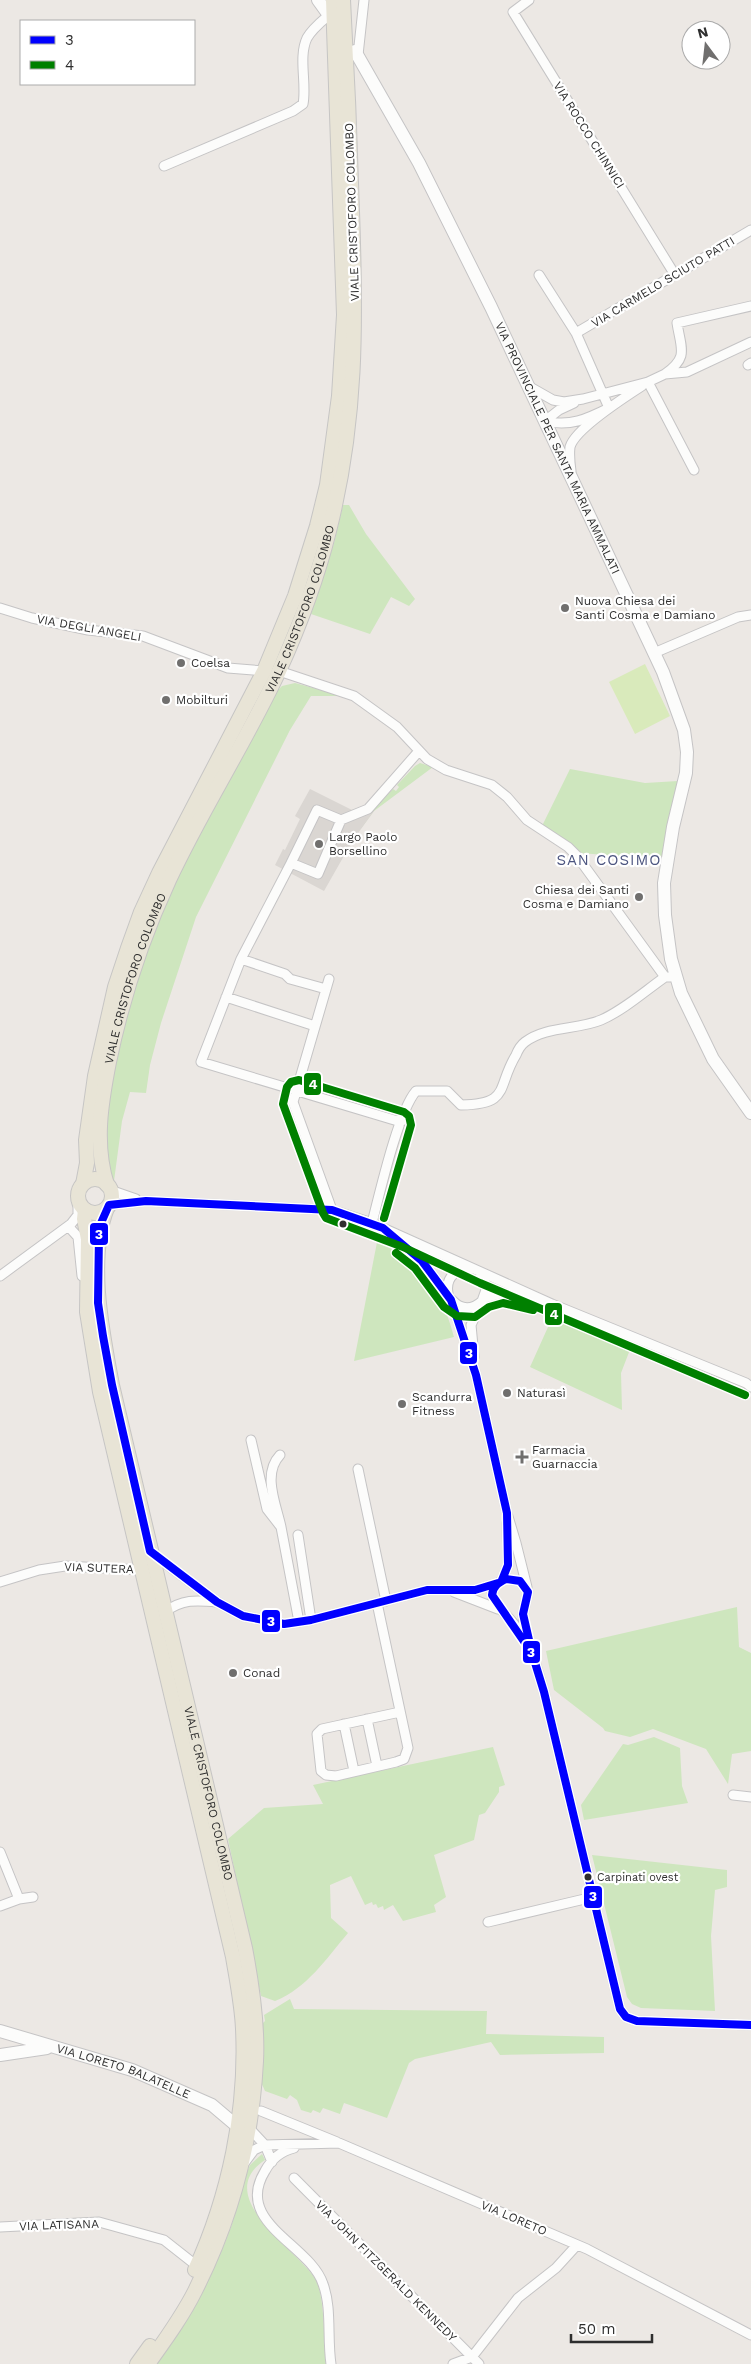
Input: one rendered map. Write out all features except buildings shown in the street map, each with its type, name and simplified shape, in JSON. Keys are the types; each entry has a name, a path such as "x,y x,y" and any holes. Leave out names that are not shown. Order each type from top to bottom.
{"main road":[{"name":"VIALE CRISTOFORO COLOMBO","path":"83,1184 87,1163 86,1140 94,1076 114,987 141,912 159,873 264,671 295,596 317,526 327,485 340,396 344,316 333,0"},
{"name":"VIALE CRISTOFORO COLOMBO","path":"109,1187 101,1166 101,1106 114,1039 139,951 170,878 279,671 308,598 329,532 347,442 355,355 354,268 343,0"},
{"path":"95,1180 109,1187 112,1195 108,1207 95,1213 77,1216 79,1189 83,1184 95,1180"},
{"name":"VIALE CRISTOFORO COLOMBO","path":"108,1207 99,1234 100,1319 112,1385 150,1551 245,1948 255,2022 256,2061 243,2128 218,2210 197,2266 177,2305 137,2364"},
{"name":"VIALE CRISTOFORO COLOMBO","path":"77,1216 88,1239 87,1312 100,1392 233,1957 243,2028 243,2128 240,2168 215,2250 203,2276 174,2328 148,2364"}],"street":[{"path":"164,166 293,111 303,104 305,94 304,54 307,38 330,16 318,0"},
{"path":"357,53 364,0"},
{"name":"VIA ROCCO CHINNICI","path":"529,0 513,12 675,275"},
{"name":"VIA PROVINCIALE PER SANTA MARIA AMMALATI","path":"357,53 423,170 545,421 654,653 675,703 684,730 687,752 686,774 672,827 664,884 670,977 713,1059 751,1113"},
{"name":"VIA CARMELO SCIUTO PATTI","path":"576,333 751,230"},
{"name":"VIA CARMELO SCIUTO PATTI","path":"539,275 576,333 609,408"},
{"path":"571,479 570,447 574,438 609,408 678,365 682,357 677,323 751,306"},
{"path":"665,374 687,372 751,342"},
{"path":"545,421 559,410 583,400 602,393 648,382"},
{"path":"648,382 694,470"},
{"path":"528,386 553,400 564,402 583,400"},
{"path":"545,421 567,424 583,421 609,408"},
{"name":"VIA DEGLI ANGELI","path":"0,608 32,618 88,630 143,636 228,668 264,671"},
{"path":"654,653 738,617 751,615"},
{"path":"279,671 354,696 397,727 419,751 446,770 492,785 507,796 528,820 568,847 618,915 670,977 600,1020 554,1030 523,1043 501,1093 493,1100 480,1105 461,1105 447,1091 416,1092 409,1100 401,1122 372,1223"},
{"path":"288,867 318,874 341,820 368,809 419,751"},
{"path":"341,820 317,810 241,959 201,1062 401,1122"},
{"path":"241,959 285,974 290,979 326,990"},
{"path":"329,979 293,1102 332,1210"},
{"path":"226,997 315,1026"},
{"path":"109,1187 124,1196 146,1201 332,1210 372,1223 460,1261 477,1271 517,1286 552,1304 750,1385"},
{"path":"108,1207 146,1201"},
{"path":"0,1276 77,1216"},
{"path":"383,1228 422,1261 457,1305 468,1308 503,1293 552,1304"},
{"path":"476,1375 471,1326 483,1300 486,1283 477,1271 462,1269 452,1275 447,1285 476,1375 507,1513 528,1592 524,1625 544,1692 620,2009 626,2017 637,2021 751,2025"},
{"path":"251,1440 268,1509 281,1527"},
{"path":"280,1456 273,1463 270,1477 299,1622"},
{"path":"358,1469 400,1712 408,1748 404,1758 377,1766 336,1776 326,1775 321,1771 317,1734 322,1729 400,1712"},
{"path":"507,1513 508,1565 493,1595 494,1603 515,1624 533,1654"},
{"path":"298,1535 311,1620"},
{"path":"150,1551 217,1602 243,1616 284,1624 311,1620 427,1590 475,1590 515,1579 523,1584 528,1592"},
{"name":"VIA SUTERA","path":"0,1582 39,1570 64,1566 141,1570"},
{"path":"449,1590 501,1611 517,1612 525,1606"},
{"path":"165,1612 176,1603 189,1600 217,1602"},
{"path":"367,1719 377,1766"},
{"path":"344,1724 354,1771"},
{"path":"733,1795 751,1797"},
{"path":"0,1852 19,1899"},
{"path":"0,1906 19,1899 33,1897"},
{"path":"488,1922 593,1897"},
{"name":"VIA LORETO BALATELLE","path":"0,2032 122,2067 171,2086 212,2105 243,2128"},
{"path":"0,2055 49,2047"},
{"path":"261,2111 339,2144"},
{"path":"243,2128 265,2145 272,2162"},
{"name":"VIA LORETO","path":"265,2145 309,2146 339,2144 577,2245 675,2294 751,2335"},
{"path":"240,2168 254,2150 265,2145"},
{"path":"309,2146 281,2153 272,2162 259,2180 257,2190 258,2202 272,2226 302,2254 323,2283 331,2364"},
{"name":"VIA JOHN FITZGERALD KENNEDY","path":"294,2178 479,2364"},
{"name":"VIA LATISANA","path":"0,2227 99,2222 164,2240 197,2266"},
{"path":"453,2364 472,2357 518,2298 556,2268 577,2245"}],"green space":[{"path":"343,505 349,505 366,534 415,599 409,606 391,597 370,634 311,614 334,543"},
{"path":"645,664 670,716 635,734 609,682"},
{"path":"295,683 343,696 311,696 290,730 196,917 161,1023 150,1065 146,1093 130,1092 122,1121 114,1181 106,1160 105,1148 109,1099 128,1008 144,955 175,879 212,808 278,690 282,686"},
{"path":"420,763 433,767 374,811 353,839 369,814 393,789 396,791 399,787 397,785"},
{"path":"570,769 645,783 678,781 661,859 579,853 572,845 542,826"},
{"path":"378,1237 406,1258 427,1279 442,1304 454,1337 354,1361"},
{"path":"553,1316 631,1347 621,1373 622,1410 530,1367"},
{"path":"737,1607 739,1647 751,1653 751,1751 732,1754 728,1784 706,1749 653,1729 630,1737 605,1731 554,1690 546,1651"},
{"path":"654,1737 680,1748 682,1786 688,1803 584,1820 581,1805 623,1744 628,1745"},
{"path":"493,1747 505,1785 499,1787 499,1792 485,1813 479,1815 474,1840 434,1855 446,1897 434,1905 436,1912 403,1921 393,1905 384,1910 383,1906 378,1908 372,1902 365,1905 351,1876 330,1885 331,1918 348,1933 324,1963 297,1989 275,2001 261,1996 228,1839 264,1808 323,1804 313,1785"},
{"path":"592,1855 727,1870 727,1887 715,1890 711,1936 715,2011 641,2008 632,2004 627,1997"},
{"path":"290,1999 294,2009 487,2011 486,2034 604,2037 604,2053 500,2055 491,2042 415,2059 409,2063 387,2118 344,2103 340,2114 323,2108 320,2113 313,2110 311,2113 301,2110 297,2100 290,2095 287,2099 265,2091 261,2082 261,2025 265,2021 264,2015"},
{"path":"262,2154 265,2160 250,2175 247,2190 253,2207 264,2223 316,2280 323,2309 326,2364 156,2364 189,2316 208,2281 231,2227 250,2165"}],"shaded area":[{"name":"Largo Paolo Borsellino","path":"310,789 352,810 358,808 374,811 353,840 324,891 275,865 283,849 285,850 300,819 295,816"}],"transit line":[{"name":"4","path":"384,1218 411,1125 409,1116 404,1112 299,1080 291,1082 287,1087 283,1104 326,1218 403,1247 480,1283 745,1395"},
{"name":"3","path":"498,1583 475,1590 427,1590 311,1620 284,1624 243,1616 217,1602 150,1551 112,1385 98,1303 99,1234 101,1223 109,1205 146,1201 332,1210 383,1228 422,1261 451,1300 476,1375 507,1513 508,1565 502,1580"},
{"name":"4","path":"396,1253 415,1268 444,1307 457,1316 475,1317 489,1307 503,1303 533,1310"},
{"name":"3","path":"506,1579 520,1581 528,1592 523,1614 532,1653 492,1595 496,1585 506,1579"},
{"name":"3","path":"532,1653 544,1692 620,2009 626,2017 637,2021 751,2025"}],"place":[{"name":"Nuova Chiesa dei Santi Cosma e Damiano","path":"565,608"},
{"name":"Coelsa","path":"181,663"},
{"name":"Mobilturi","path":"166,700"},
{"name":"Largo Paolo Borsellino","path":"319,844"},
{"name":"Chiesa dei Santi Cosma e Damiano","path":"639,897"},
{"name":"Naturasì","path":"507,1393"},
{"name":"Scandurra Fitness","path":"402,1404"},
{"name":"Farmacia Guarnaccia","path":"522,1457"},
{"name":"Conad","path":"233,1673"},
{"name":"Carpinati ovest","path":"588,1877"}],"district":[{"name":"SAN COSIMO","path":"609,860"}]}
